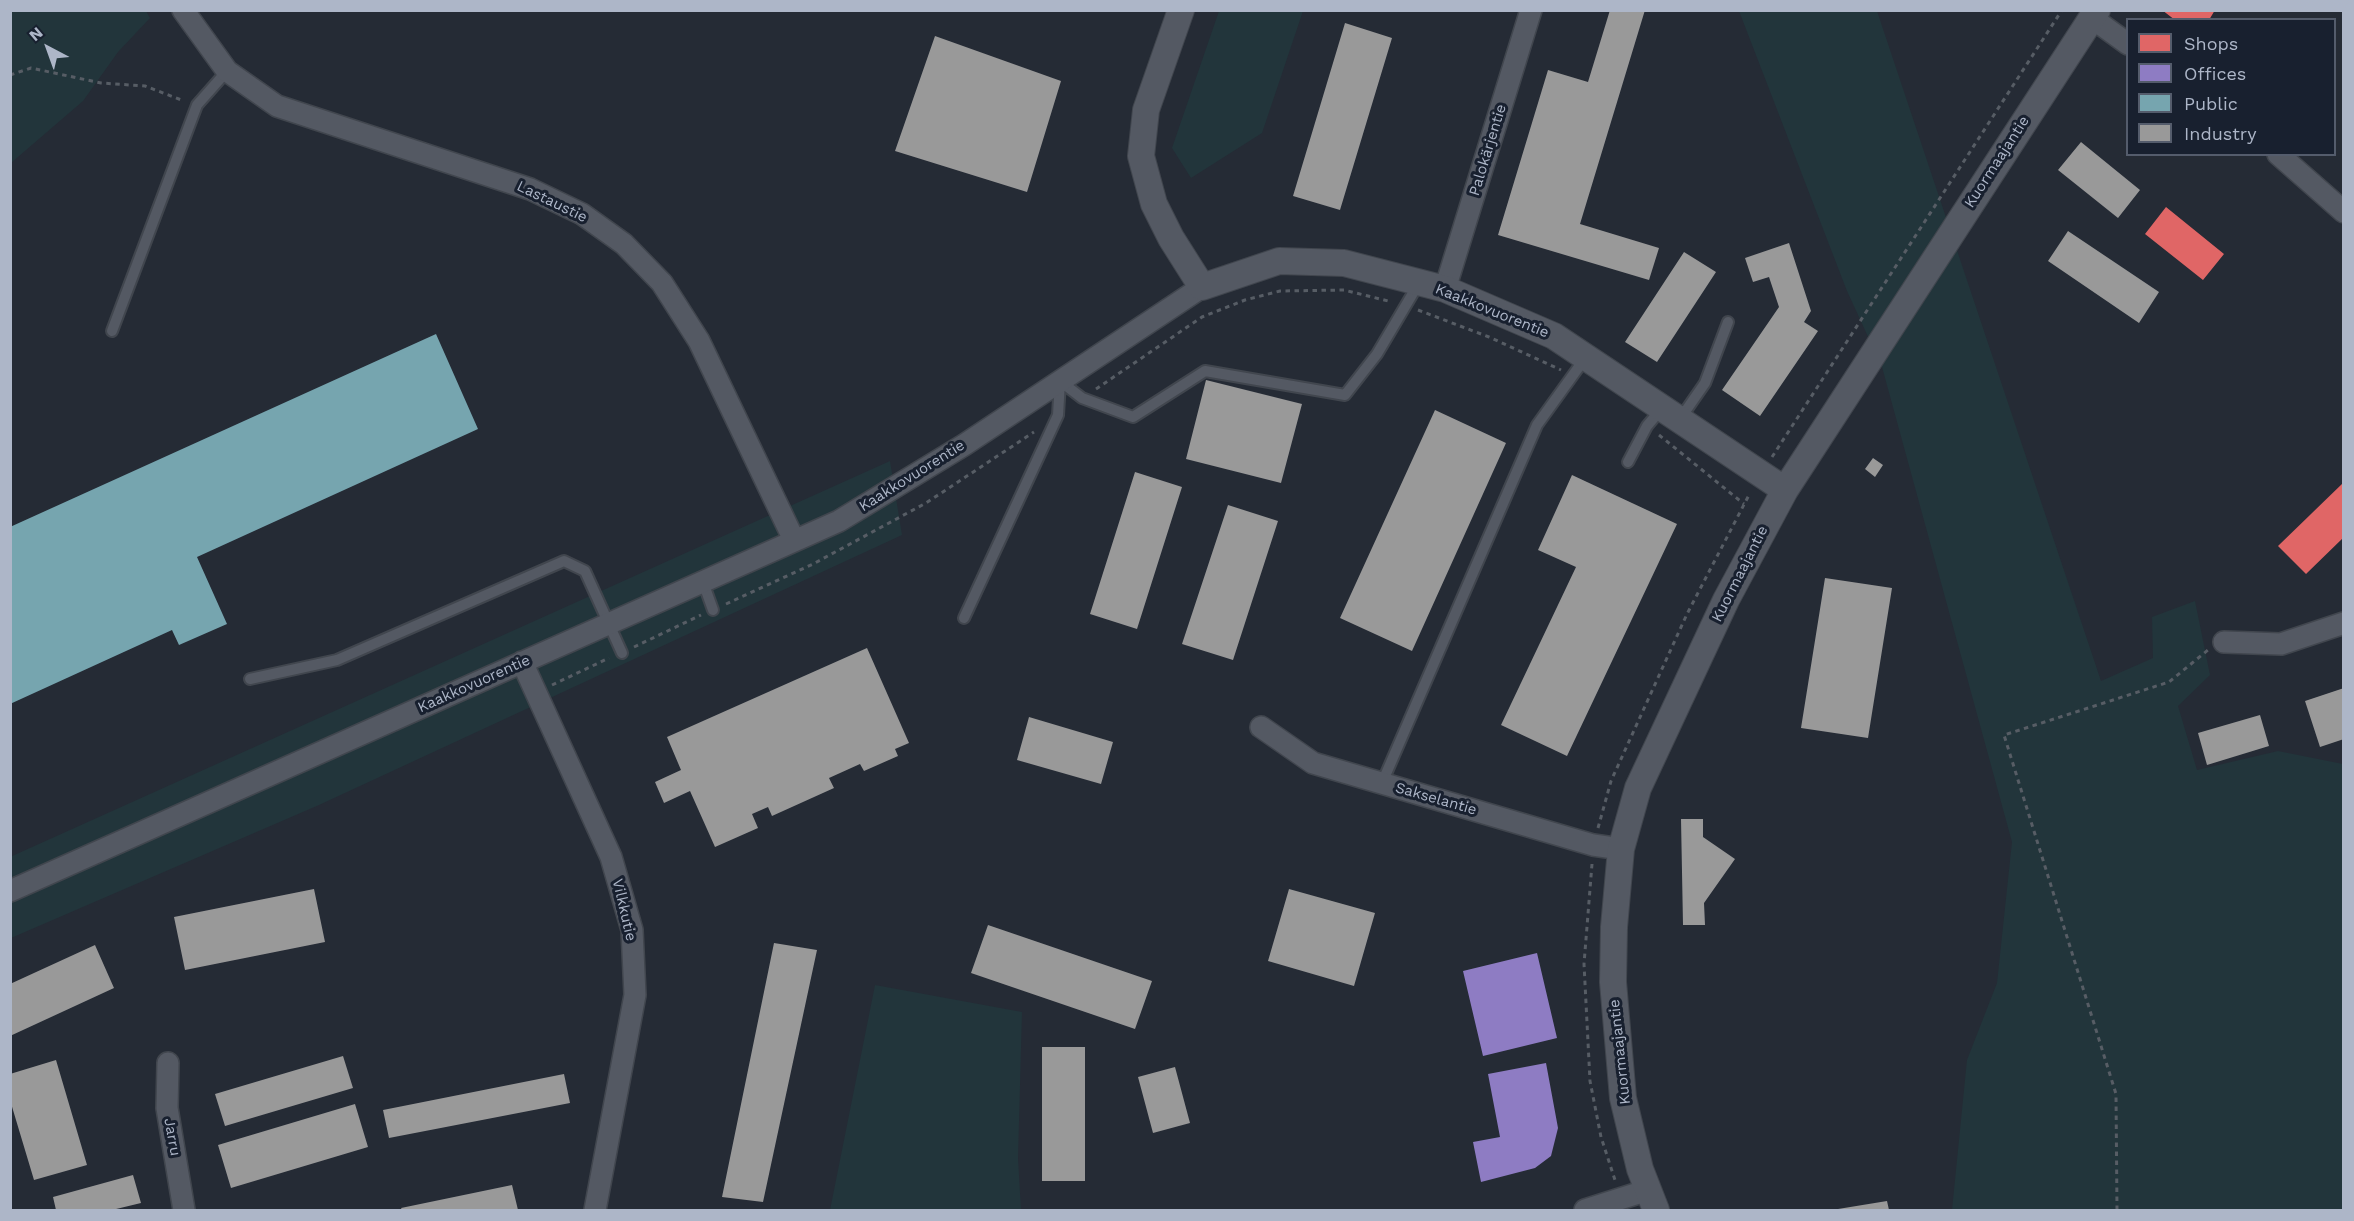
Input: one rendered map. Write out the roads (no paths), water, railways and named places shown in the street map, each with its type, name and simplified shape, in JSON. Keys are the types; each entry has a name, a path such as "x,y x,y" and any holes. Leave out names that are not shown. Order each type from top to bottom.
{"street":[{"name":"Lastaustie","path":"183,10 227,71 277,106 530,189 582,214 624,244 662,283 699,341 794,540"},
{"path":"1181,10 1146,110 1141,156 1154,204 1171,238 1202,287"},
{"name":"Palokärjentie","path":"1445,289 1531,10"},
{"path":"2095,14 2126,43"},
{"name":"Kuormaajantie","path":"1652,1200 1632,1139 1618,1057 1614,927 1621,849 1638,788 1677,701 1739,575 1785,490 2095,14"},
{"path":"2280,156 2343,212"},
{"name":"Kaakkovuorentie","path":"10,891 839,521 880,498 1202,287 1279,261 1344,263 1445,289 1554,336 1579,366 1785,490"},
{"path":"2224,642 2281,644 2343,623"},
{"name":"Vilkkutie","path":"522,662 611,857 632,930 635,995 595,1210"},
{"name":"Sakselantie","path":"1261,727 1313,763 1593,845 1621,849"},
{"name":"Jarru","path":"168,1064 167,1108 184,1210"},
{"path":"1586,1210 1652,1200"}],"lane":[{"path":"112,332 197,105 227,71"},
{"path":"1060,381 1082,398 1132,417 1204,370 1345,395 1377,354 1419,283"},
{"path":"1628,462 1664,418 1705,383 1728,322"},
{"path":"1382,783 1538,425 1579,366"},
{"path":"964,618 1058,415 1060,381"},
{"path":"250,679 337,660 564,561 585,571 622,653"},
{"path":"703,582 713,610"}]}
